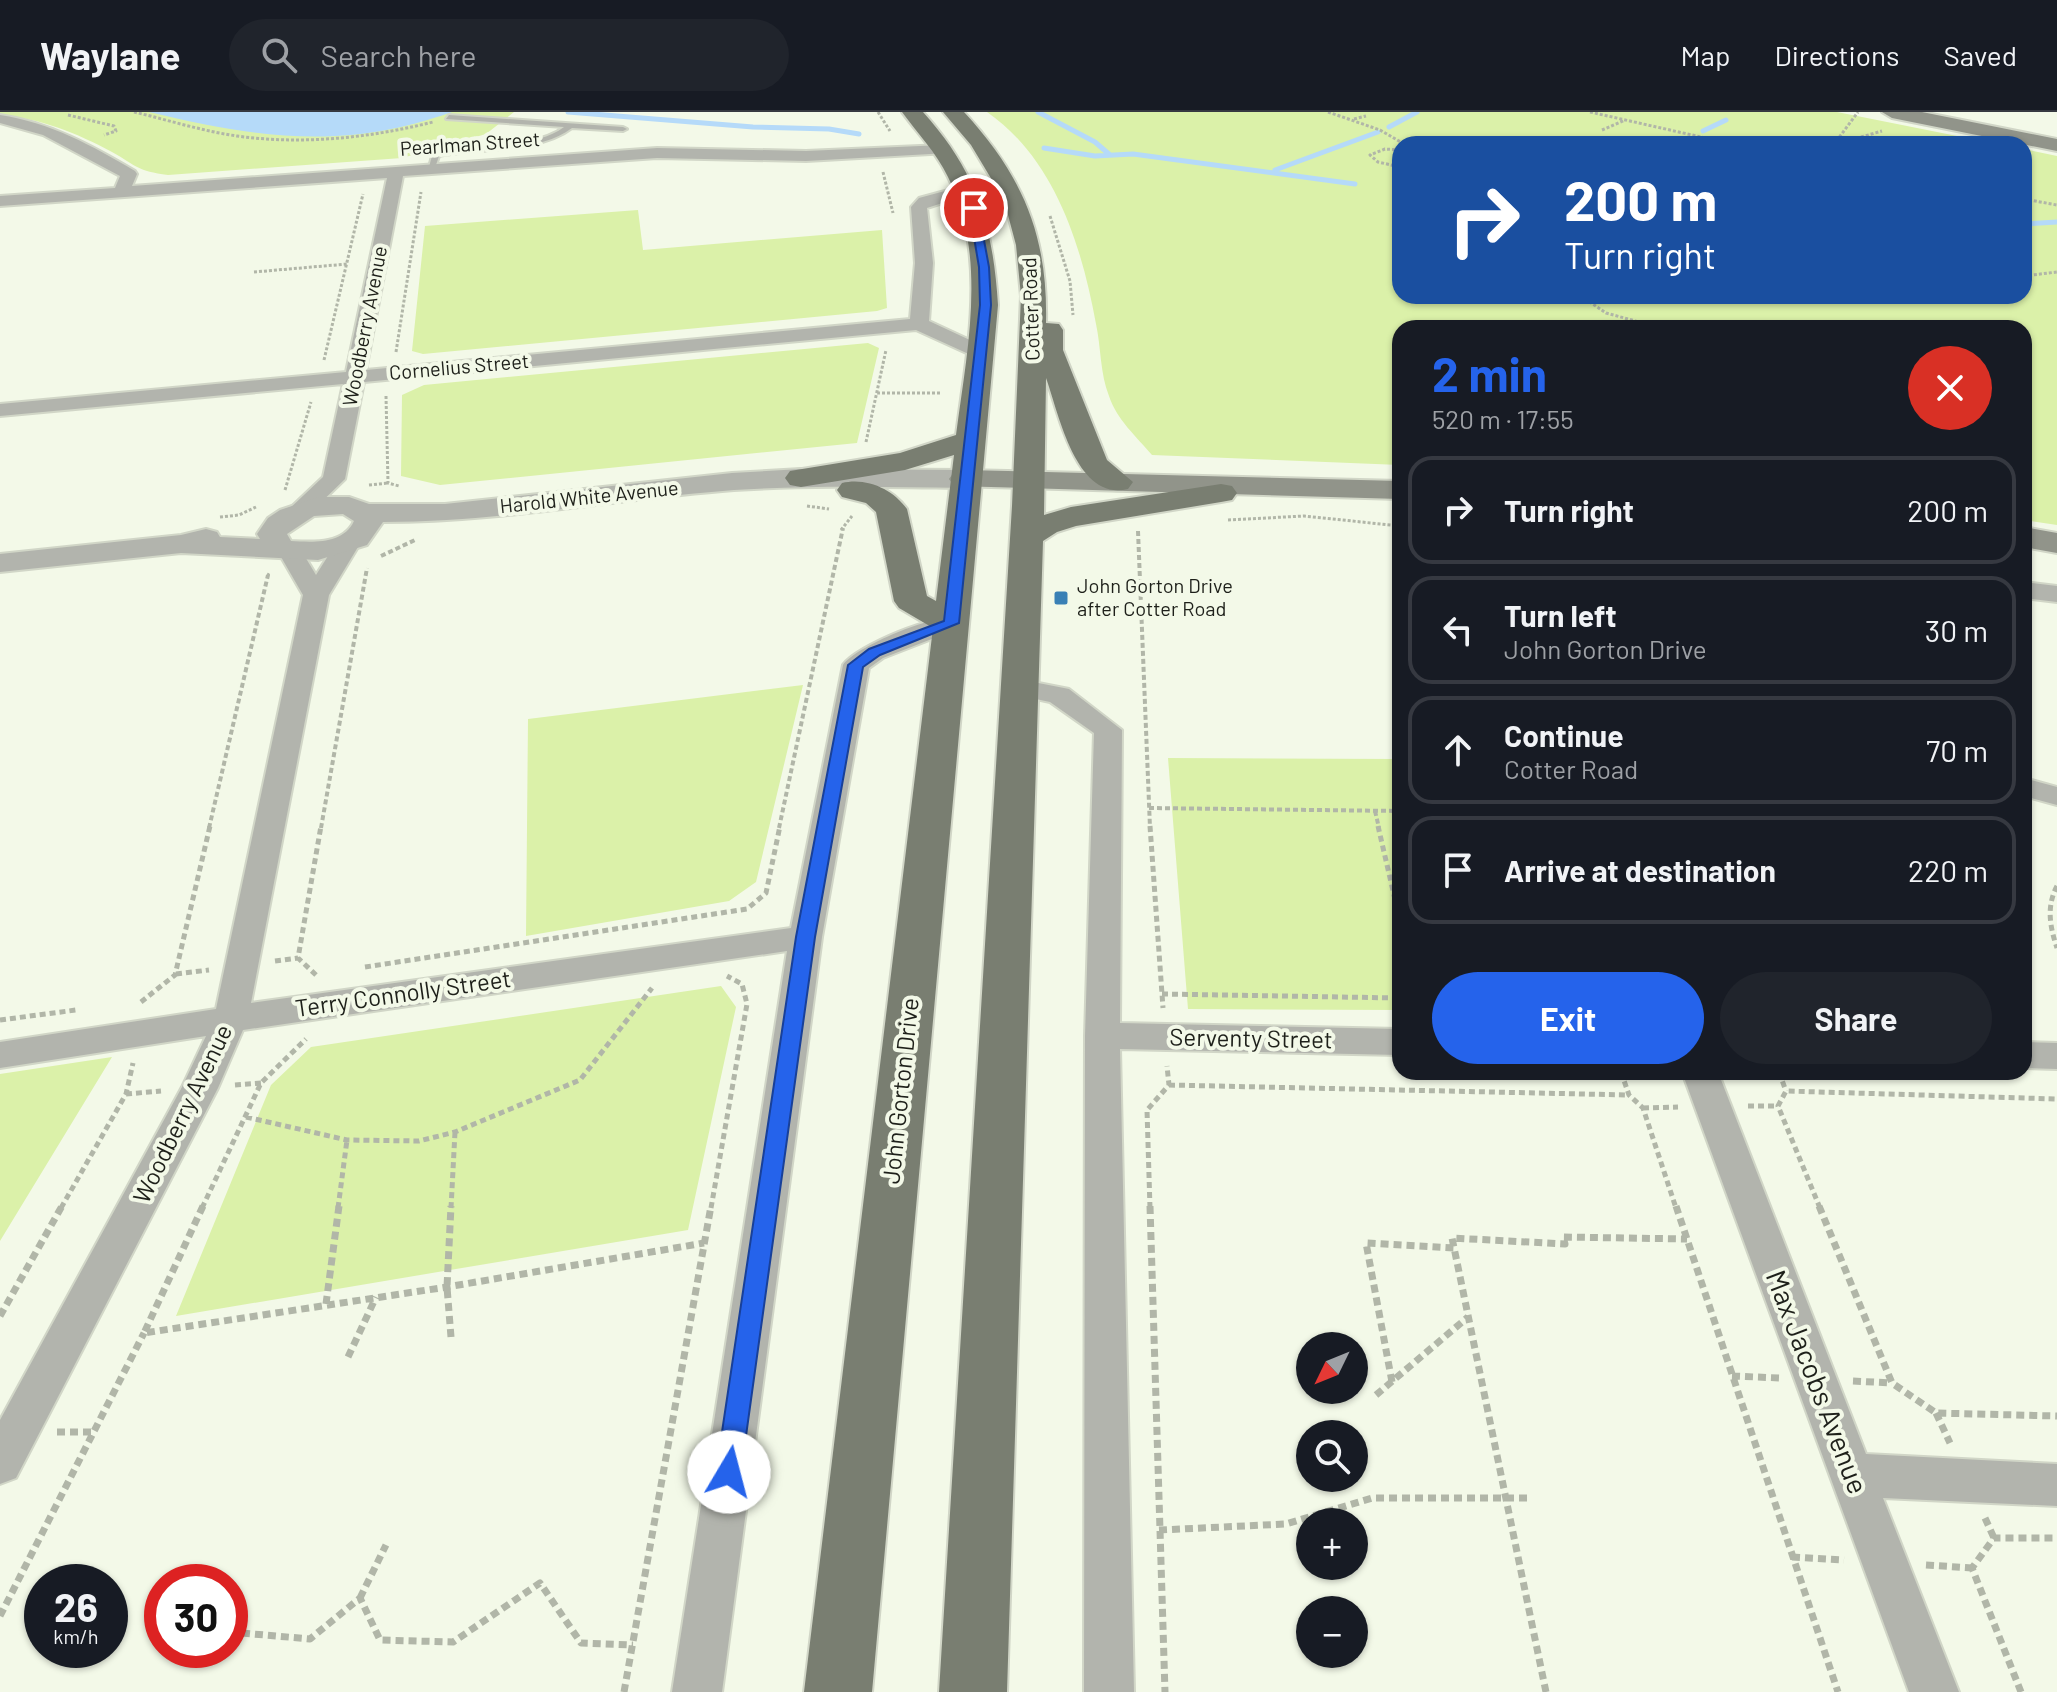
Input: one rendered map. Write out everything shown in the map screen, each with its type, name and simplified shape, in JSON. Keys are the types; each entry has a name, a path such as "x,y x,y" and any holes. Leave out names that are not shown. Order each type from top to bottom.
{"main road":[{"name":"Cotter Road","path":"912,112 943,150 967,190 979,231 985,305 965,485"},
{"name":"Cotter Road","path":"953,112 998,167 1015,200 1028,245 1034,296 1028,486"},
{"path":"1892,120 1998,136"},
{"path":"2032,141 2057,145"},
{"path":"1015,200 1035,214 1044,243 1051,289 1049,350 1093,465 1117,482"},
{"path":"797,491 971,440"},
{"path":"965,485 1117,482 1392,490"},
{"name":"John Gorton Drive","path":"838,1692 965,485"},
{"path":"1028,486 1223,507"},
{"path":"973,1692 1028,486"},
{"path":"1025,538 1045,525 1071,517 1223,507 1315,489"},
{"path":"845,503 877,496 891,509 911,601 951,623"},
{"path":"2032,538 2057,543"}],"street":[{"path":"0,119 24,124 71,144 129,174 121,192"},
{"name":"Pearlman Street","path":"0,201 396,172 427,175 528,154 806,156 943,150"},
{"name":"Woodberry Avenue","path":"334,479 396,172"},
{"path":"967,190 925,202 919,207 924,263 919,324 980,352"},
{"name":"Cornelius Street","path":"0,410 919,324"},
{"path":"282,521 334,479 363,536"},
{"name":"Harold White Avenue","path":"363,536 445,513 732,482 797,491 965,485"},
{"name":"Harold White Avenue","path":"732,482 845,503 965,485"},
{"path":"0,563 181,544 282,521 329,505 363,536"},
{"path":"282,521 318,551 363,536"},
{"path":"282,521 316,595"},
{"name":"Woodberry Avenue","path":"0,1463 200,1088 231,1019 316,595 363,536"},
{"path":"2032,591 2057,594"},
{"path":"697,1692 806,937 856,665 874,652 951,623"},
{"path":"1018,687 1059,695 1108,730 1102,1036 1109,1692"},
{"path":"2032,789 2057,796"},
{"name":"Terry Connolly Street","path":"0,1055 806,937"},
{"name":"Serventy Street","path":"1102,1036 1392,1042"},
{"path":"2032,1055 2057,1056"},
{"name":"Max Jacobs Avenue","path":"1703,1080 1934,1692"},
{"path":"1852,1475 2057,1485"}],"lane":[{"path":"449,117 623,129"},
{"path":"427,175 436,154 543,139 565,132 571,125"}],"path":[{"path":"134,112 226,134 286,140 379,134 449,117"},
{"path":"878,112 891,133"},
{"path":"1328,112 1353,119 1392,138"},
{"path":"1590,112 1697,136"},
{"path":"1840,136 1858,112"},
{"path":"1353,119 1366,116"},
{"path":"1602,130 1626,120"},
{"path":"1859,136 1892,120"},
{"path":"1642,130 1645,124"},
{"path":"1392,149 1370,155 1378,162 1392,165"},
{"path":"880,161 894,215"},
{"path":"396,353 427,175"},
{"path":"314,366 324,361 365,185"},
{"path":"2049,203 2056,195"},
{"path":"2032,200 2057,205"},
{"path":"254,272 347,264"},
{"path":"2032,275 2057,272"},
{"path":"1593,304 1606,313 1632,320"},
{"path":"864,452 886,345"},
{"path":"394,389 386,395 388,483 400,486"},
{"path":"877,393 941,393"},
{"path":"214,518 239,515 282,521 313,403 305,399"},
{"path":"360,968 747,909 766,893 841,530 854,518 845,503 797,491"},
{"path":"1223,507 1392,525"},
{"path":"1138,526 1149,808 1165,1038"},
{"path":"329,973 313,975 298,958 363,536 413,540 427,538"},
{"path":"129,1004 143,1002 175,975 268,575 253,571"},
{"path":"1149,808 1392,811"},
{"path":"1375,811 1392,886"},
{"path":"2057,886 2049,899 2052,933 2057,948"},
{"path":"624,1692 747,1004 742,984 728,976 719,978"},
{"path":"637,991 667,986"},
{"path":"246,1117 347,1140 419,1141 455,1132 580,1080 652,988"},
{"path":"1162,994 1392,998"},
{"path":"0,1020 86,1009"},
{"path":"0,1616 144,1333 261,1083 303,1040 318,1037"},
{"path":"1624,1080 1629,1095 1643,1108 1838,1692"},
{"path":"1782,1080 1786,1091 1778,1106 1892,1383 1936,1413 2057,1416"},
{"path":"1165,1692 1147,1110 1169,1085 1629,1095"},
{"path":"1786,1091 2057,1099"},
{"path":"0,1316 126,1094"},
{"path":"451,1337 447,1287 455,1132"},
{"path":"326,1304 347,1140"},
{"path":"1546,1692 1452,1238 1565,1244 1563,1237 1687,1239"},
{"path":"144,1333 447,1287 704,1243"},
{"path":"1392,1382 1366,1243 1454,1248"},
{"path":"348,1357 376,1297"},
{"path":"1376,1395 1468,1317"},
{"path":"1159,1530 1286,1524 1372,1498 1532,1498"},
{"path":"2021,1692 1972,1568 1994,1538 2057,1538"},
{"path":"248,1634 310,1639 360,1598 386,1545"},
{"path":"360,1598 380,1640 453,1642 540,1583 581,1643 633,1645"}],"green space":[{"path":"0,112 514,112 486,134 402,158 168,175 138,167 71,133 29,119 0,115"},
{"path":"987,112 1837,112 1957,136 1392,136 1392,304 2032,304 2032,151 2057,156 2057,525 2032,521 2032,320 1392,320 1392,465 1152,455 1112,405 1104,379 1090,295 1073,235 1048,179 1011,131"},
{"path":"638,210 643,250 882,230 887,308 423,354 412,351 425,226"},
{"path":"868,343 879,348 857,443 440,485 401,476 402,395 424,385"},
{"path":"803,685 756,882 729,901 526,936 528,719"},
{"path":"1168,758 1392,759 1392,1010 1188,1009"},
{"path":"721,986 736,1007 688,1230 176,1316 271,1085 311,1047"},
{"path":"112,1057 0,1241 0,1074"}],"water":[{"path":"149,112 452,112 374,132 300,136 264,134"}],"waterway":[{"path":"568,112 753,127 829,129 859,134"},
{"path":"1038,112 1095,142 1110,155"},
{"path":"1389,127 1417,112"},
{"path":"1703,131 1726,120"},
{"path":"1275,170 1378,132"},
{"path":"1044,148 1095,156 1133,154 1355,184"},
{"path":"2032,224 2057,222"}],"place":[{"name":"John Gorton Drive after Cotter Road","path":"1061,598"}],"route":[{"path":"729,1472 806,937 856,665 874,652 951,623 985,305 984,267 974,208"}]}
